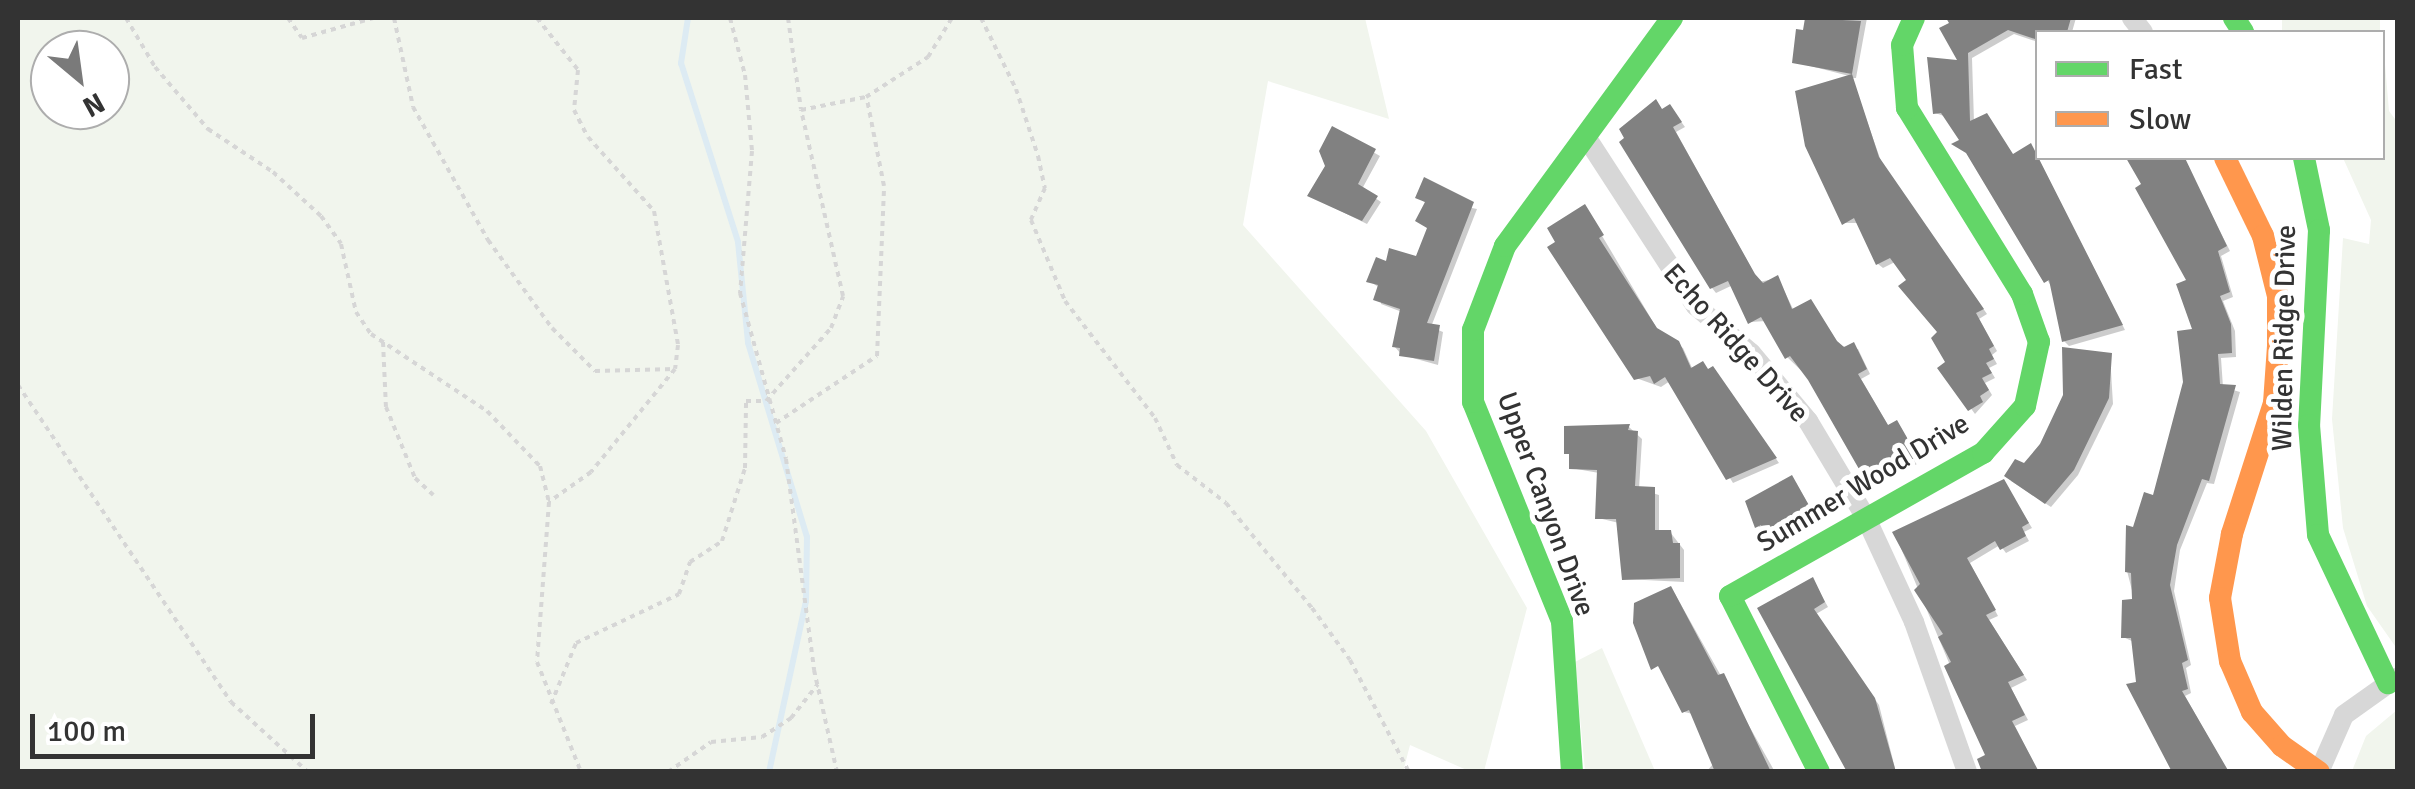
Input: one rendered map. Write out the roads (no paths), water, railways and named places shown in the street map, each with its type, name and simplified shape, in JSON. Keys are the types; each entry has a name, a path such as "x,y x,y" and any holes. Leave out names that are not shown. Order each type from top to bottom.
{"street":[{"name":"Upper Canyon Drive","path":"1572,772 1562,620 1473,402 1473,330 1505,246 1588,140 1672,18"},
{"name":"Summer Wood Drive","path":"1819,772 1730,596 1983,452 2026,406 2039,342 2022,294 1908,108 1902,45 1914,18"},
{"name":"Echo Ridge Drive","path":"1588,140 1638,210 1662,262 1808,421 1866,518 1914,622 1967,772"},
{"path":"2226,160 2263,236 2278,296 2274,403 2232,534 2220,598 2230,661 2252,712 2282,746 2319,772 2344,715 2393,680"},
{"name":"Wilden Ridge Drive","path":"2304,160 2320,230 2309,425 2318,535 2393,680"}],"waterway":[{"path":"688,18 681,63 738,242 748,343 807,537 806,601 769,772"}]}
